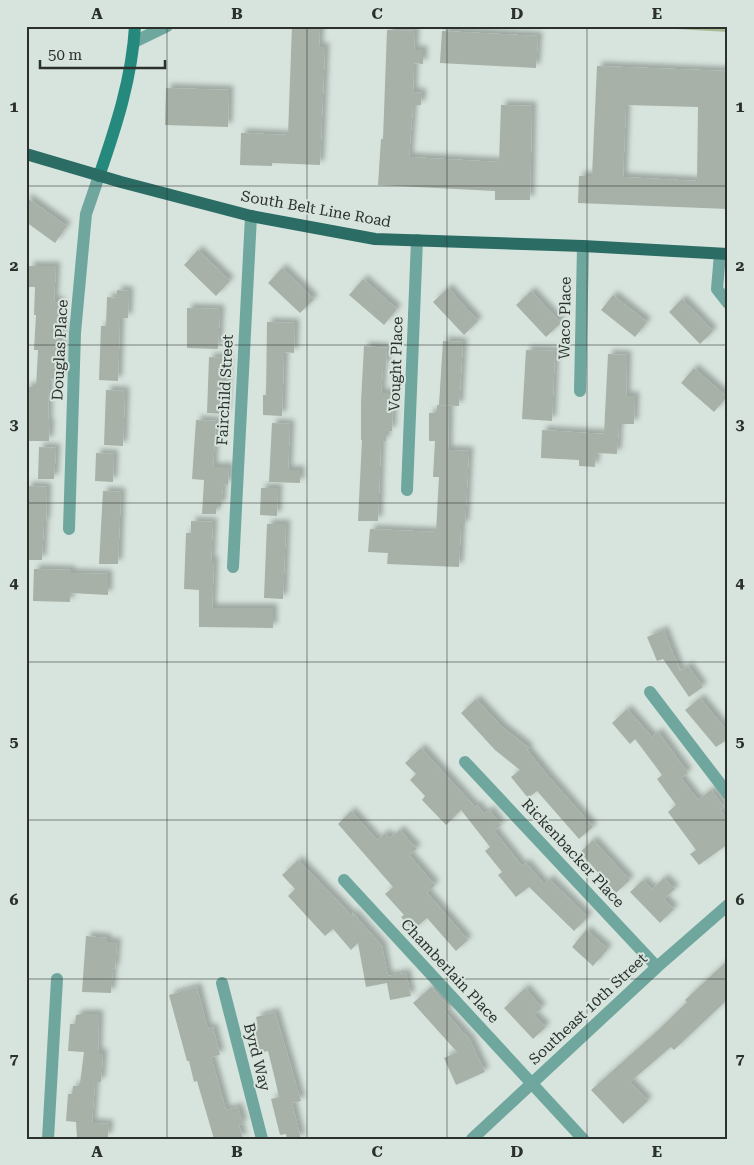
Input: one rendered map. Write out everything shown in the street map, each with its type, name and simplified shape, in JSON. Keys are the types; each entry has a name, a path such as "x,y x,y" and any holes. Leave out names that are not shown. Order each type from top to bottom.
{"main road":[{"name":"South Belt Line Road","path":"26,154 99,176 251,216 375,239 583,246 724,254"}],"street":[{"path":"99,176 119,120 134,42 135,26"},
{"path":"134,42 167,26"},
{"name":"Douglas Place","path":"69,529 75,333 86,214 99,176"},
{"name":"Fairchild Street","path":"232,567 251,216"},
{"name":"Vought Place","path":"407,490 417,240"},
{"name":"Waco Place","path":"580,391 583,246"},
{"path":"724,254 717,289 728,303"},
{"path":"650,692 728,794"},
{"name":"Rickenbacker Place","path":"466,762 657,967"},
{"name":"Chamberlain Place","path":"344,880 583,1139"},
{"name":"Southeast 10th Street","path":"472,1139 657,967 728,904"},
{"path":"48,1139 57,979"},
{"name":"Byrd Way","path":"222,984 262,1139"}],"green space":[{"path":"624,26 728,26 728,32"}],"building":[{"path":"292,26 320,26 319,47 325,47 320,165 272,163 272,166 240,165 241,133 288,135"},
{"path":"387,30 415,31 414,50 423,50 423,64 414,63 413,92 422,93 421,105 413,105 409,157 499,162 501,105 532,106 530,200 495,200 495,191 378,185 381,139 383,139"},
{"path":"442,31 538,36 536,68 440,63"},
{"path":"597,66 728,71 726,182 728,182 728,209 578,203 579,176 592,176","holes":["626,105 698,107 697,181 623,177"]},
{"path":"166,88 229,90 228,127 165,125"},
{"path":"26,197 67,226 55,243 26,222"},
{"path":"198,250 230,281 216,296 184,265"},
{"path":"29,266 56,266 54,301 60,301 59,324 63,325 60,380 49,379 49,441 26,441 26,387 36,387 38,350 34,350 35,287 29,287"},
{"path":"282,268 314,299 300,313 268,283"},
{"path":"363,279 397,309 384,325 349,295"},
{"path":"448,288 478,321 464,335 433,302"},
{"path":"117,290 129,291 128,318 120,318 118,381 99,380 101,326 106,326 107,297 116,298"},
{"path":"531,291 561,323 546,337 516,305"},
{"path":"613,295 647,322 635,337 601,310"},
{"path":"682,299 713,331 700,344 669,312"},
{"path":"187,308 220,309 218,349 187,348"},
{"path":"267,322 295,323 294,353 284,352 282,416 263,415 263,395 266,395"},
{"path":"443,341 463,342 459,406 439,405"},
{"path":"364,346 387,348 386,366 383,366 381,393 393,393 392,431 386,431 386,441 381,441 378,521 358,521"},
{"path":"526,350 555,351 552,421 522,419"},
{"path":"608,354 627,355 626,396 635,396 634,424 619,424 617,454 596,453 595,467 579,466 579,460 541,458 542,430 604,434"},
{"path":"209,357 228,358 226,414 207,413"},
{"path":"694,368 727,397 714,412 681,383"},
{"path":"106,390 125,391 123,446 104,445"},
{"path":"437,405 449,406 448,450 469,451 465,525 461,525 459,567 387,564 388,553 368,552 370,529 436,532 439,477 433,477 435,441 429,441 429,413 437,413"},
{"path":"196,420 216,421 213,467 229,467 228,485 223,484 221,506 216,506 216,514 202,514 204,480 192,479"},
{"path":"272,423 290,424 288,470 300,470 300,483 269,482"},
{"path":"39,447 56,448 54,479 38,479"},
{"path":"96,453 114,454 113,482 95,481"},
{"path":"27,486 47,487 42,560 26,560"},
{"path":"261,488 278,488 277,516 260,515"},
{"path":"103,491 121,492 118,564 99,564"},
{"path":"191,521 213,522 211,561 214,561 212,608 273,608 273,628 199,627 199,590 184,589 186,533 191,533"},
{"path":"267,524 286,524 283,599 264,598"},
{"path":"34,569 108,574 108,595 70,593 70,602 33,601"},
{"path":"664,630 680,671 688,666 703,687 689,697 663,659 657,661 647,637"},
{"path":"700,698 728,732 728,739 716,747 685,710"},
{"path":"476,699 502,727 529,748 527,750 593,827 579,839 537,791 528,798 511,777 520,770 495,750 461,713"},
{"path":"627,709 652,737 658,732 688,773 681,778 698,800 711,790 724,807 720,810 728,820 728,844 699,865 690,854 696,850 668,812 676,805 657,779 662,775 635,739 630,744 612,723"},
{"path":"421,748 475,807 477,805 484,814 489,810 501,825 494,831 522,866 526,863 544,884 549,879 588,917 574,931 529,887 516,897 498,875 502,872 485,851 490,847 461,810 446,825 422,800 425,796 410,780 416,774 405,763"},
{"path":"351,811 377,840 385,833 390,838 400,830 417,849 409,855 435,885 427,893 468,940 456,951 427,918 413,930 401,917 404,915 385,894 393,887 338,824"},
{"path":"593,840 630,880 616,893 580,852"},
{"path":"298,860 353,917 352,912 382,946 388,976 406,973 411,996 390,1000 387,983 366,987 358,943 351,950 333,929 325,936 288,896 295,889 282,875"},
{"path":"664,878 675,889 664,899 674,909 660,923 630,892 643,880 652,889"},
{"path":"586,930 608,949 593,966 572,947"},
{"path":"86,936 107,938 107,942 117,942 111,993 82,992"},
{"path":"728,960 728,999 674,1050 671,1047 630,1082 648,1101 623,1124 591,1090 656,1032 687,1002 685,1000"},
{"path":"197,987 207,1026 209,1029 213,1027 220,1055 211,1057 226,1110 238,1107 243,1124 239,1125 243,1139 214,1139 197,1081 194,1082 189,1061 187,1061 169,995"},
{"path":"431,987 450,1008 445,1012 470,1040 485,1072 456,1085 444,1058 457,1052 413,1003"},
{"path":"525,988 542,1008 534,1015 546,1027 533,1039 504,1008"},
{"path":"275,1012 301,1101 292,1103 301,1139 287,1139 286,1134 280,1135 271,1099 279,1097 268,1051 259,1053 252,1028 258,1026 256,1017"},
{"path":"99,1014 98,1053 103,1053 101,1082 95,1082 92,1123 109,1124 108,1137 77,1139 76,1122 66,1121 68,1094 72,1094 73,1086 78,1086 80,1083 84,1052 68,1051 70,1024 75,1024 76,1015"}]}
